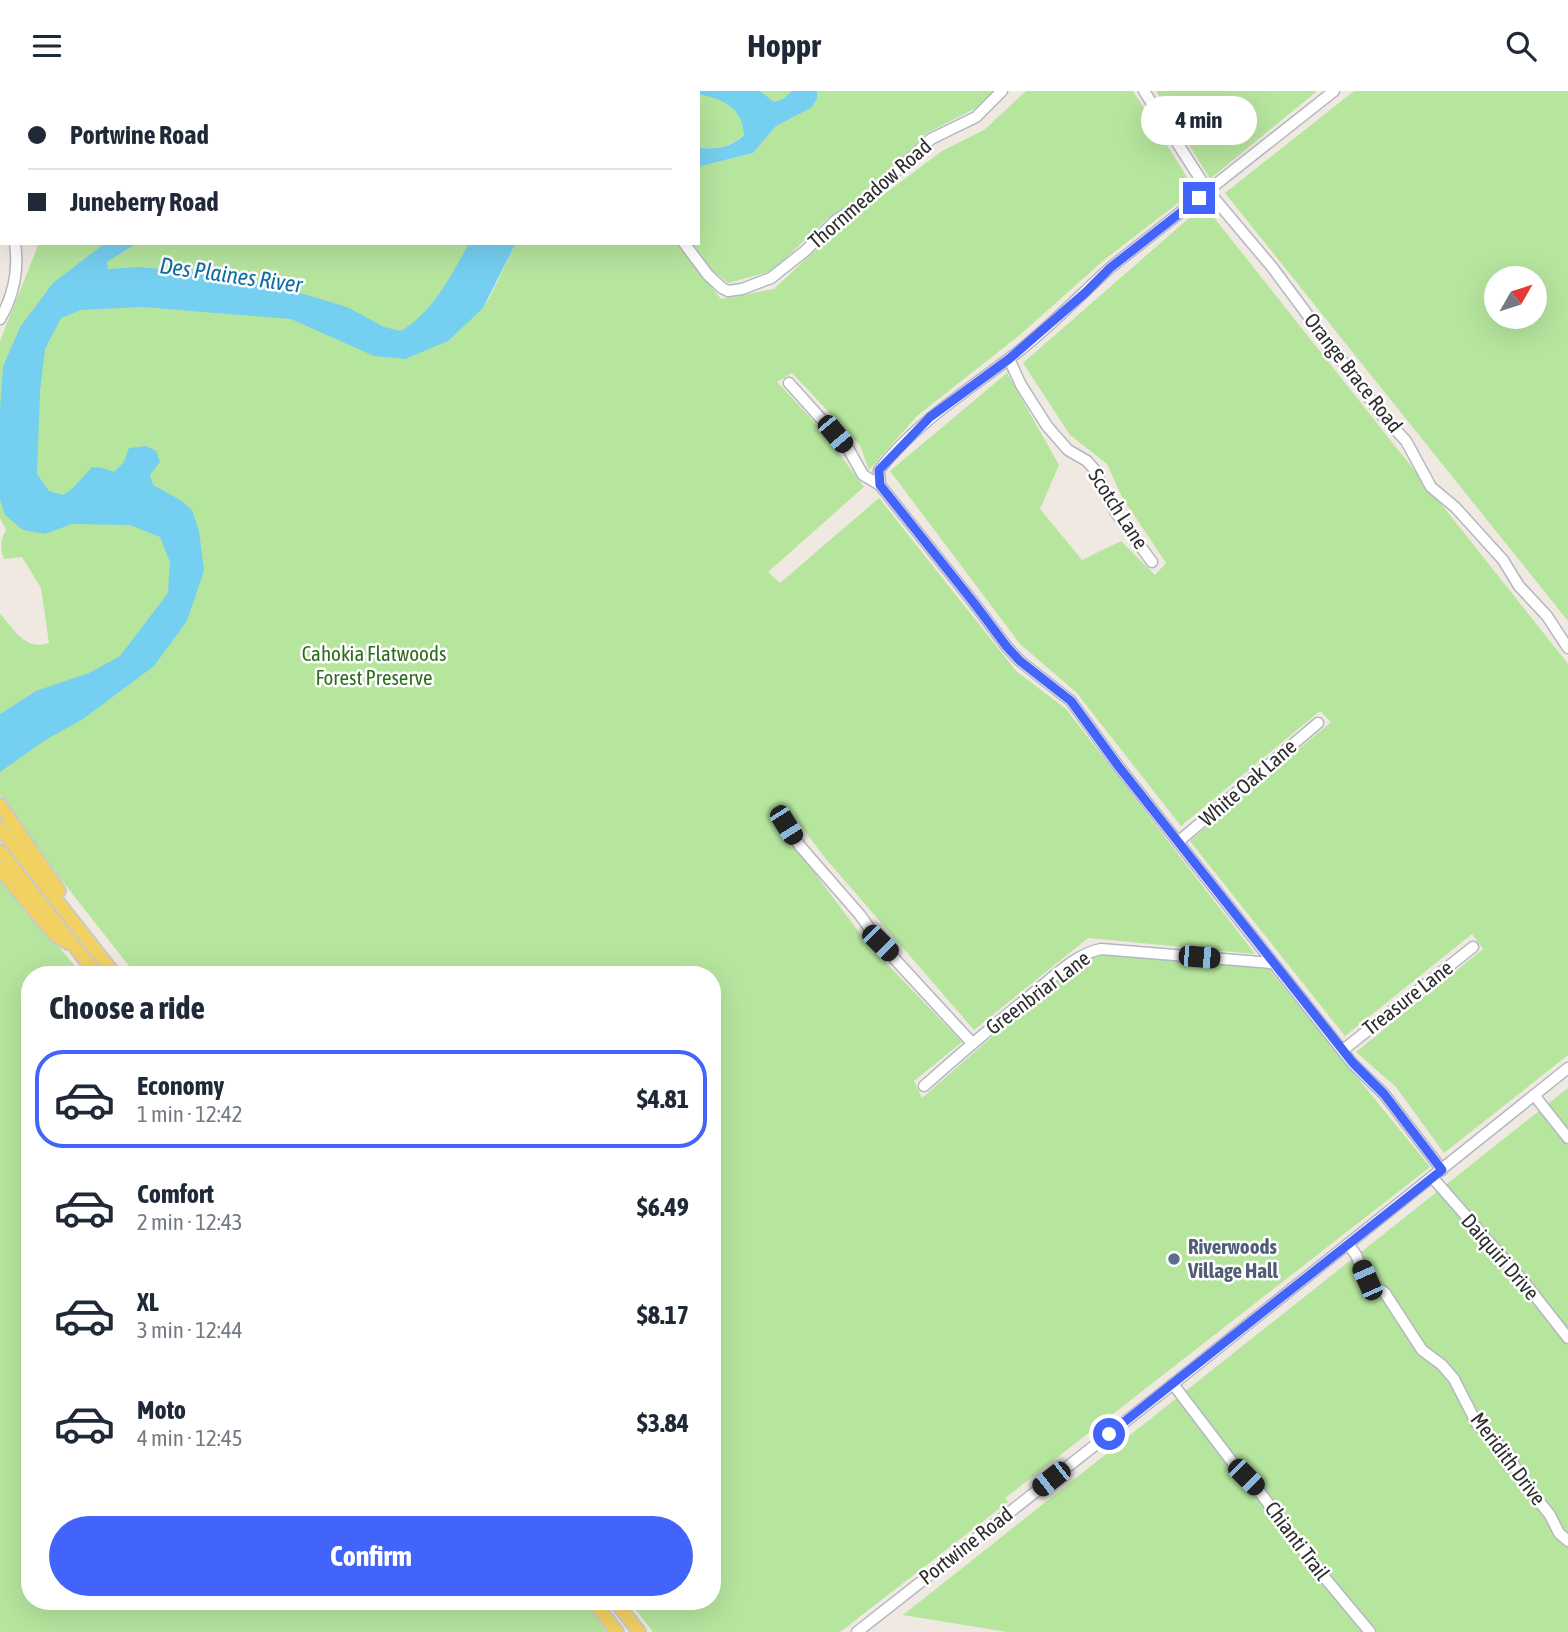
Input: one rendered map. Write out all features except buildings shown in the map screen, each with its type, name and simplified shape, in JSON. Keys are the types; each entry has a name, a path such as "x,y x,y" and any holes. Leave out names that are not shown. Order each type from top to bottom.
{"main road":[{"path":"0,805 79,921 79,942"},
{"path":"0,828 79,942 92,966"},
{"path":"0,851 79,942 105,966"},
{"path":"0,869 54,934 79,942"},
{"path":"600,1610 617,1632"},
{"path":"622,1610 639,1632"}],"street":[{"name":"Thornmeadow Road","path":"686,245 722,288 734,291 771,278 835,221 862,203 931,139 975,117 1002,91"},
{"name":"Orange Brace Road","path":"1144,91 1208,191 1272,267 1382,415 1406,441 1431,487 1455,507 1503,560 1519,586 1547,616 1568,648"},
{"path":"880,485 879,470 930,417 1009,359 1110,268 1334,91"},
{"path":"0,319 15,285 15,245"},
{"name":"Scotch Lane","path":"1009,359 1021,385 1047,426 1068,450 1087,461 1094,469 1116,513 1153,562"},
{"path":"789,383 849,450 863,475 880,485 1007,647 1020,661 1071,701 1273,963 1363,1075 1384,1094 1442,1170"},
{"name":"White Oak Lane","path":"1178,842 1318,723"},
{"name":"Greenbriar Lane","path":"786,825 800,846 860,915 873,935 972,1043"},
{"name":"Treasure Lane","path":"1343,1050 1474,947"},
{"name":"Greenbriar Lane","path":"924,1086 972,1043 1090,951 1101,949 1273,963"},
{"name":"Portwine Road","path":"857,1632 1568,1068"},
{"path":"1534,1095 1568,1138"},
{"name":"Daiquiri Drive","path":"1432,1177 1510,1265 1568,1338"},
{"name":"Meridith Drive","path":"1348,1244 1367,1280 1392,1301 1422,1350 1442,1365 1454,1379 1477,1424 1510,1456 1520,1478 1550,1515 1559,1533 1568,1541"},
{"name":"Chianti Trail","path":"1173,1384 1236,1467 1256,1487 1315,1566 1370,1632"}],"green space":[{"path":"760,91 792,91 783,99 774,102"},
{"path":"817,91 994,91 976,108 927,133 861,196 828,218 772,271 728,283 709,268 692,245 700,245 700,166 753,153 776,126 811,108 817,99"},
{"name":"Cahokia Flatwoods Forest Preserve","path":"1026,91 1133,91 1195,190 1104,260 1022,333 917,416 869,470 860,445 792,373 777,382 819,427 864,487 768,572 780,583 879,498 1016,671 1066,709 1255,954 1088,938 974,1030 826,859 793,816 776,821 867,943 962,1042 914,1081 922,1098 1090,951 1269,969 1430,1167 1005,1498 1008,1502 840,1632 653,1632 636,1610 721,1610 721,966 129,966 0,795 0,614 27,642 41,645 49,643 41,588 22,557 4,559 2,551 6,530 0,518 0,341 38,245 506,245 482,309 515,245 678,245 721,299 774,289 839,228 942,151 984,130"},
{"path":"1156,91 1317,91 1210,179"},
{"path":"1354,91 1568,91 1568,621 1225,193"},
{"path":"700,93 717,96 731,103 743,124 744,134 734,142 700,148"},
{"path":"1204,205 1568,664 1568,1055 1444,1153 1396,1087 1356,1052 1483,949 1472,934 1345,1036 1190,841 1331,722 1320,711 1181,826 1076,692 1020,644 890,471 1007,373 1059,465 1040,509 1082,560 1121,541 1155,575 1166,563 1122,497 1107,464 1070,435 1023,363"},
{"path":"0,874 75,966 21,966 21,1610 590,1610 607,1632 0,1632"},
{"path":"1568,1088 1568,1632 1007,1632 903,1615"}],"water":[{"path":"700,91 760,91 774,102 783,99 792,91 817,91 817,99 811,108 776,126 753,153 700,166 700,148 728,145 744,135 741,121 734,110 712,97 700,94"},
{"path":"102,245 134,245 107,262 108,269 139,267 197,272 280,287 347,307 384,327 401,331 432,304 468,245 515,245 483,308 448,341 405,359 374,356 291,319 142,307 81,310 61,318 45,349 40,391 37,474 49,491 63,495 92,467 114,472 124,462 129,448 146,446 156,451 160,462 150,475 153,485 182,501 192,510 199,531 204,571 187,621 154,666 83,719 47,739 0,772 0,714 36,691 89,673 120,656 168,593 170,562 160,537 130,525 72,524 45,534 23,530 5,515 0,500 3,367 20,327 53,283"}],"place":[{"name":"Riverwoods Village Hall","path":"1174,1259"}],"route":[{"path":"1109,1434 1442,1170 1384,1094 1363,1075 1273,963 1119,767 1071,701 1020,661 1007,647 880,485 879,470 930,417 1009,359 1110,268 1199,198"}],"water label":[{"name":"Des Plaines River","path":"231,275"}]}
